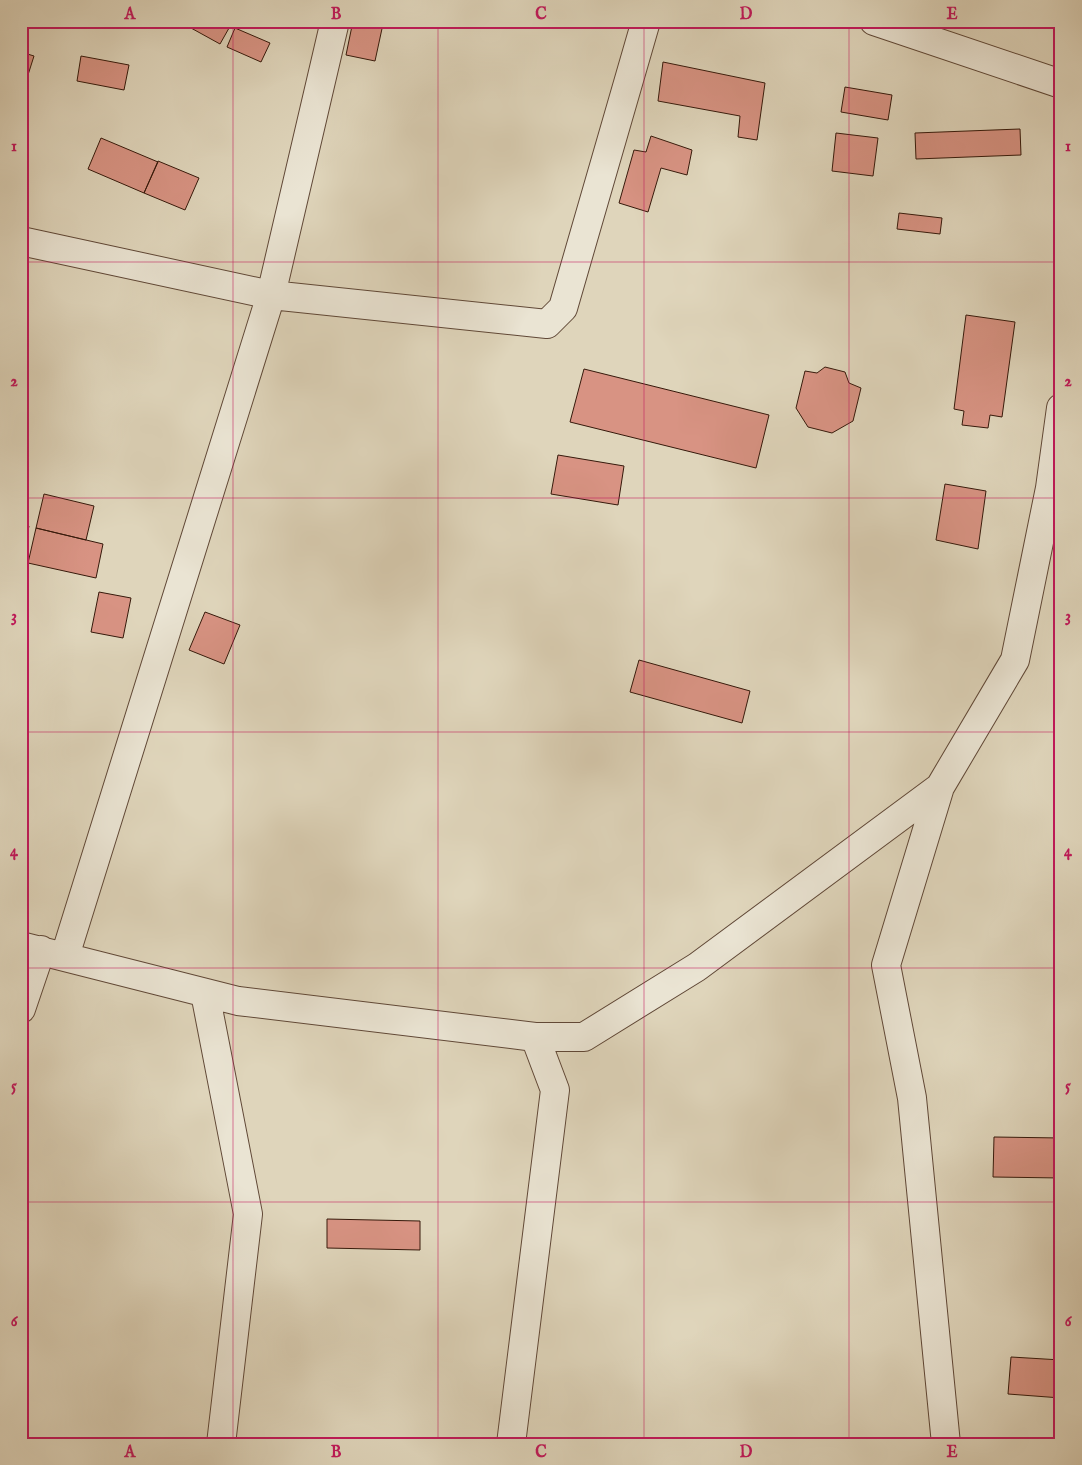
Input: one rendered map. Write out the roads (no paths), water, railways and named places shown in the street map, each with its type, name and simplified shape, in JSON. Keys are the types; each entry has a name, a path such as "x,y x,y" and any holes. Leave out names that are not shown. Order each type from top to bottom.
{"street":[{"path":"21,1009 271,295 335,21"},
{"path":"21,241 271,295 547,324 563,308 646,21"},
{"path":"874,21 1061,84"},
{"path":"946,1444 912,1098 886,965 940,787 1015,660 1050,488 1061,408"},
{"path":"42,951 238,1001 535,1037 584,1037 689,972 940,787"},
{"path":"205,993 248,1214 221,1444"},
{"path":"511,1444 555,1090 535,1037"}]}
